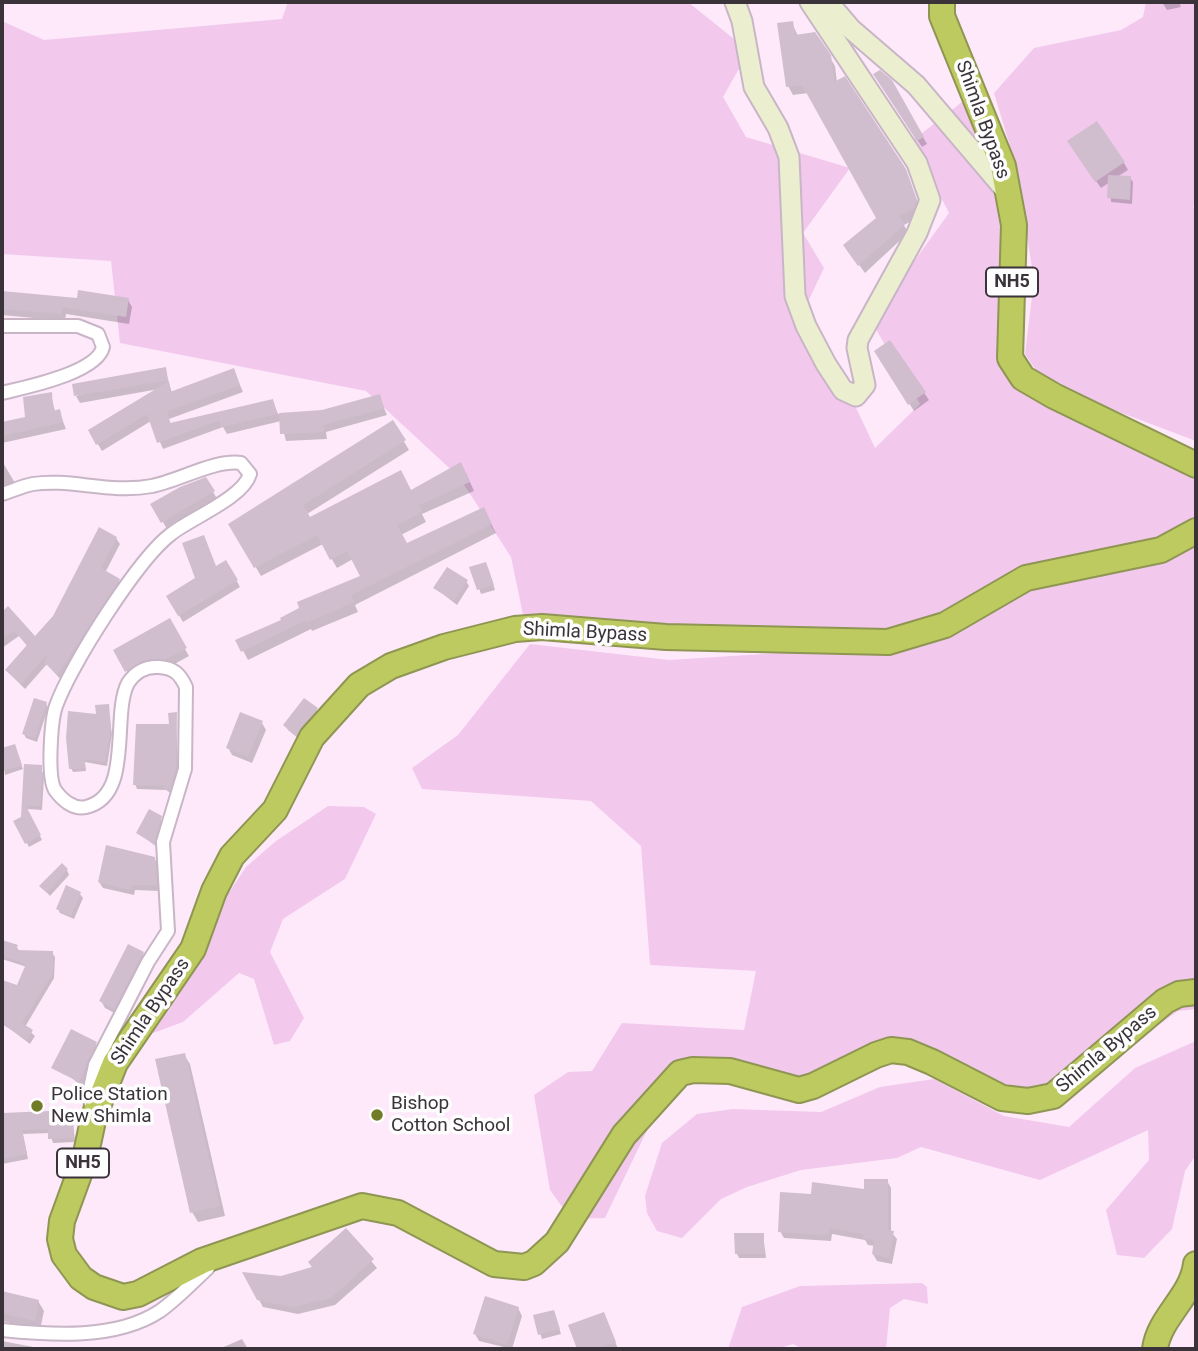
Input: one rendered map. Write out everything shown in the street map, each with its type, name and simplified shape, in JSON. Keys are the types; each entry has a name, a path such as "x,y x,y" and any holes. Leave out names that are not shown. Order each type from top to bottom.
{"highway":[{"name":"Shimla Bypass","path":"942,2 942,16 1003,166 1014,225 1010,358 1023,378 1196,465"},
{"name":"Shimla Bypass","path":"1196,531 1161,550 1026,578 945,625 888,642 666,637 542,627 515,629 444,647 391,666 359,685 337,706 312,737 275,810 232,856 214,891 193,950 115,1063 94,1116 85,1158 62,1222 64,1255 81,1278 108,1295 123,1297 138,1294 184,1269 223,1254 362,1206 407,1216 494,1264 524,1267 534,1263 557,1242 624,1135 680,1073 693,1070 730,1071 799,1090 891,1050 908,1052 932,1062 1002,1098 1028,1101 1054,1096 1165,1002 1179,994 1196,992"},
{"path":"1155,1349 1159,1331 1189,1286 1196,1264"}],"street":[{"path":"735,2 754,87 778,128 789,157 795,296 806,326 827,364 843,390 856,396 865,385 857,348 858,340 917,233 930,200 917,163 810,2"},
{"path":"828,2 851,29 916,85 1008,193"},
{"path":"2,326 78,327 98,334 103,347 98,358 80,370 2,393"},
{"path":"2,494 32,484 47,483 108,489 149,487 172,482 227,462 241,463 250,474 238,491 160,544 120,596 73,669 55,708 51,779 66,801 78,808 89,807 101,800 113,781 124,698 135,675 145,668 169,668 181,676 186,687 185,769 163,842 168,930 148,962 95,1065 89,1093 94,1116"},
{"path":"2,1330 56,1335 120,1326 160,1311 223,1254"}],"shaded area":[{"path":"288,2 688,2 749,51 723,97 746,137 850,168 803,233 824,268 805,308 819,329 875,448 920,404 871,321 949,213 912,141 967,98 1001,168 1006,359 1196,470 1196,528 1024,575 887,638 527,634 511,557 459,477 366,391 120,343 111,261 2,254 2,21 44,40 282,19"},
{"path":"1146,2 1196,2 1196,201 1193,207 1196,210 1196,441 1114,410 1037,372 1025,354 1034,280 1016,166 994,93 1034,48 1121,30 1143,17"},
{"path":"1196,541 1196,1009 1178,1011 1053,1100 1029,1104 905,1049 790,1091 724,1080 682,1085 651,1122 605,1218 571,1219 550,1190 534,1095 568,1072 592,1071 622,1023 744,1030 756,971 650,965 641,846 591,801 422,789 412,768 458,735 530,644 669,660 889,646 1028,582"},
{"path":"328,806 364,807 376,814 345,879 283,919 270,952 304,1018 290,1041 274,1045 254,979 239,973 183,1022 153,1033 151,1010 246,867 276,841"},
{"path":"1196,1041 1196,1155 1185,1171 1172,1229 1144,1258 1117,1255 1106,1210 1149,1160 1148,1130 1040,1180 921,1147 897,1158 801,1170 747,1187 721,1199 682,1238 657,1231 647,1213 645,1196 662,1143 697,1114 733,1109 821,1112 880,1087 934,1079 1004,1116 1069,1127 1135,1068"},
{"path":"922,1283 927,1287 928,1304 904,1299 890,1308 886,1349 803,1349 793,1344 777,1349 728,1349 742,1307 800,1286"}],"building":[{"path":"793,21 795,35 815,32 831,55 834,82 845,76 906,169 917,200 914,208 899,216 905,224 858,266 843,245 876,218 802,85 786,87 777,23"},
{"path":"880,70 892,80 924,137 917,141 873,74"},
{"path":"1097,121 1125,162 1095,182 1067,141"},
{"path":"1108,175 1131,176 1130,200 1107,198"},
{"path":"78,290 129,298 126,317 62,307 62,314 2,309 2,291 77,298"},
{"path":"890,340 926,392 908,405 874,351"},
{"path":"166,367 168,380 74,396 72,384"},
{"path":"234,368 240,385 167,411 170,423 273,399 277,414 221,427 220,420 157,443 147,414 96,445 88,430 169,381 170,392"},
{"path":"52,392 53,411 60,409 63,422 2,436 2,422 25,417 23,397"},
{"path":"380,394 384,408 323,425 324,432 280,434 279,413 322,410"},
{"path":"393,420 406,440 303,505 310,517 401,470 411,490 461,462 470,482 419,505 422,512 397,525 407,543 484,507 492,524 351,595 354,602 306,623 304,621 241,652 235,640 281,620 280,618 299,608 297,602 360,576 347,551 330,560 317,535 254,568 228,524"},
{"path":"206,477 215,491 161,523 150,504 180,487"},
{"path":"99,527 117,537 101,568 120,579 57,675 45,663 48,653 21,684 5,670 27,645 14,631 2,639 2,612 8,606 35,636 53,616"},
{"path":"204,535 216,566 226,560 238,580 178,616 166,596 195,578 182,543"},
{"path":"486,562 494,585 477,590 469,567"},
{"path":"447,567 468,580 454,601 433,588"},
{"path":"170,618 187,648 166,659 142,661 125,672 113,650"},
{"path":"34,698 47,702 35,738 22,734"},
{"path":"304,698 318,708 296,736 283,725"},
{"path":"109,704 111,728 105,762 84,759 85,768 69,769 66,738 68,711 96,714 95,705"},
{"path":"177,712 176,768 170,789 165,790 164,786 133,785 136,724 169,724 168,713"},
{"path":"240,712 263,721 248,757 226,748"},
{"path":"15,744 22,765 2,771 2,748"},
{"path":"24,764 42,765 40,806 26,806 41,835 25,844 13,821 21,817"},
{"path":"149,809 162,816 154,844 136,833"},
{"path":"106,845 155,857 157,885 132,885 131,890 98,882"},
{"path":"62,863 68,869 47,893 39,886"},
{"path":"66,885 81,892 71,916 56,909"},
{"path":"2,940 18,945 16,950 53,951 53,973 22,1023 33,1030 27,1040 2,1024 2,980 17,985 26,964 2,956"},
{"path":"128,944 144,952 114,1009 99,1001"},
{"path":"71,1029 97,1042 79,1082 51,1068"},
{"path":"185,1053 220,1206 190,1213 155,1059"},
{"path":"73,1110 73,1138 48,1139 48,1129 22,1130 27,1154 2,1159 2,1113"},
{"path":"864,1179 888,1179 888,1230 894,1231 889,1258 872,1254 874,1240 863,1238 863,1234 829,1228 828,1235 778,1232 780,1192 811,1194 812,1182 864,1189"},
{"path":"346,1228 374,1259 331,1298 293,1307 257,1300 242,1272 281,1276 312,1267 308,1262"},
{"path":"734,1233 764,1233 764,1254 735,1254"},
{"path":"2,1291 39,1300 35,1321 2,1313"},
{"path":"485,1296 519,1307 507,1345 473,1334"},
{"path":"554,1310 560,1329 538,1335 533,1315"},
{"path":"604,1312 616,1342 597,1349 577,1349 568,1325"}],"place":[{"name":"Police Station New Shimla","path":"37,1106"},
{"name":"Bishop Cotton School","path":"377,1115"}]}
